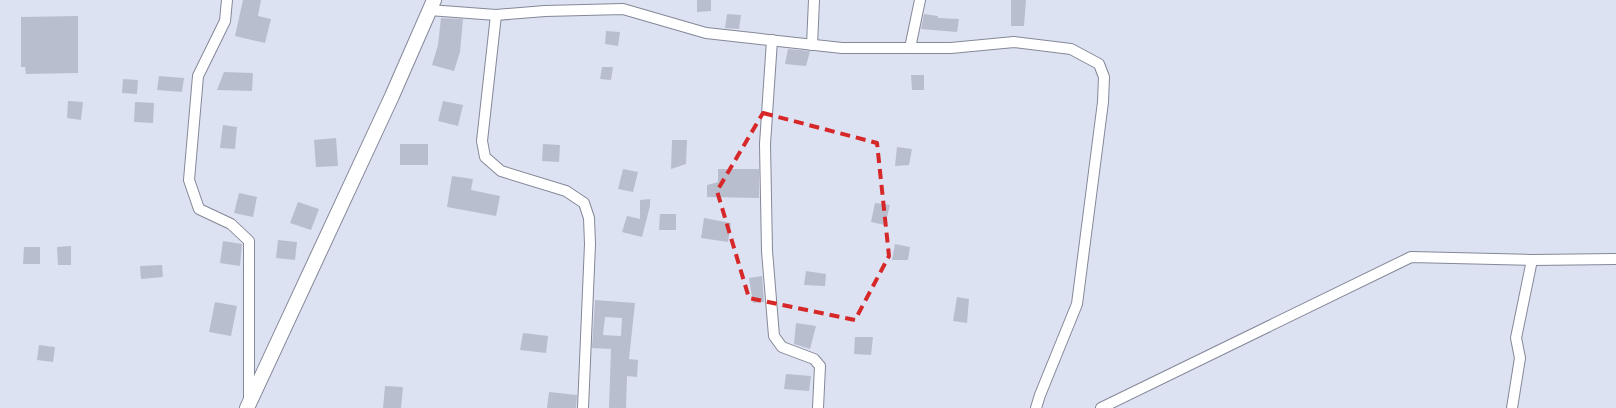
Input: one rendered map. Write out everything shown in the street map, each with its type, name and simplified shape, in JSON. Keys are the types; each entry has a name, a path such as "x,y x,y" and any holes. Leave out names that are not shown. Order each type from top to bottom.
{"street":[{"path":"227,0 225,21 198,76 189,180 199,209 231,224 250,241 248,407"},
{"path":"812,45 814,0"},
{"path":"910,48 920,0"},
{"path":"248,407 392,96 431,5 496,15 545,11 623,9 706,33 842,48 951,48 1014,42 1071,50 1098,64 1104,76 1103,102 1077,304 1036,408"},
{"path":"496,15 482,141 485,157 501,171 566,191 584,203 589,218 590,244 582,408"},
{"path":"772,40 765,144 767,252 774,336 782,347 814,359 820,366 818,408"},
{"path":"1101,408 1411,257 1532,260 1616,259"},
{"path":"1512,408 1520,358 1516,338 1532,260"}],"highlighted area":[{"path":"763,113 877,143 889,256 855,320 749,298 717,191"}],"building":[{"path":"243,0 261,0 258,16 271,19 265,43 235,36"},
{"path":"697,0 711,0 711,11 697,12"},
{"path":"1011,0 1026,0 1024,26 1011,26"},
{"path":"727,14 741,15 739,29 725,28"},
{"path":"924,14 938,16 938,18 959,19 957,32 921,29"},
{"path":"78,16 78,73 26,74 25,67 21,67 21,17"},
{"path":"441,18 463,19 460,52 454,71 432,65 438,45"},
{"path":"606,31 620,32 618,46 605,44"},
{"path":"788,49 810,51 806,66 785,64"},
{"path":"602,67 613,67 611,80 600,79"},
{"path":"224,72 253,73 252,91 217,90"},
{"path":"911,75 924,75 924,90 912,90"},
{"path":"159,76 184,78 182,92 157,90"},
{"path":"123,79 138,80 137,94 122,93"},
{"path":"68,101 83,102 81,120 67,118"},
{"path":"443,101 463,105 458,126 438,121"},
{"path":"135,102 154,103 153,123 134,122"},
{"path":"223,125 237,127 235,149 220,148"},
{"path":"336,138 338,166 316,167 314,140"},
{"path":"672,140 687,140 686,164 671,169"},
{"path":"400,144 428,144 428,165 400,165"},
{"path":"543,144 560,145 559,162 542,161"},
{"path":"897,147 912,149 909,165 895,166"},
{"path":"623,169 638,172 633,192 618,189"},
{"path":"718,169 759,169 759,198 707,197 707,185 718,182"},
{"path":"452,176 473,179 471,190 500,196 496,216 447,207"},
{"path":"239,193 257,197 253,217 234,213"},
{"path":"650,199 642,237 622,232 627,216 640,219 640,200"},
{"path":"298,202 319,209 311,230 290,223"},
{"path":"875,203 890,205 885,225 871,222"},
{"path":"660,214 676,214 676,230 659,230"},
{"path":"704,218 731,223 728,242 701,238"},
{"path":"278,240 297,242 295,260 276,258"},
{"path":"223,241 242,244 240,266 220,263"},
{"path":"895,244 910,247 908,260 892,260"},
{"path":"71,246 71,265 58,265 57,247"},
{"path":"24,247 40,247 40,264 23,264"},
{"path":"162,265 163,277 141,279 140,266"},
{"path":"806,271 826,274 825,286 804,285"},
{"path":"762,276 764,302 753,303 749,278"},
{"path":"957,297 969,299 967,323 953,321"},
{"path":"595,300 635,303 629,359 638,360 637,377 627,376 626,408 609,408 611,349 592,348","holes":["605,317 622,318 621,336 603,335"]},
{"path":"215,302 237,306 231,336 209,332"},
{"path":"796,323 816,326 810,349 794,344"},
{"path":"523,333 548,336 546,353 520,350"},
{"path":"855,337 873,337 871,355 854,354"},
{"path":"39,345 55,347 53,362 37,360"},
{"path":"786,374 811,376 809,391 784,389"},
{"path":"385,386 403,387 401,408 383,408"},
{"path":"549,392 577,395 576,408 547,408"}]}
